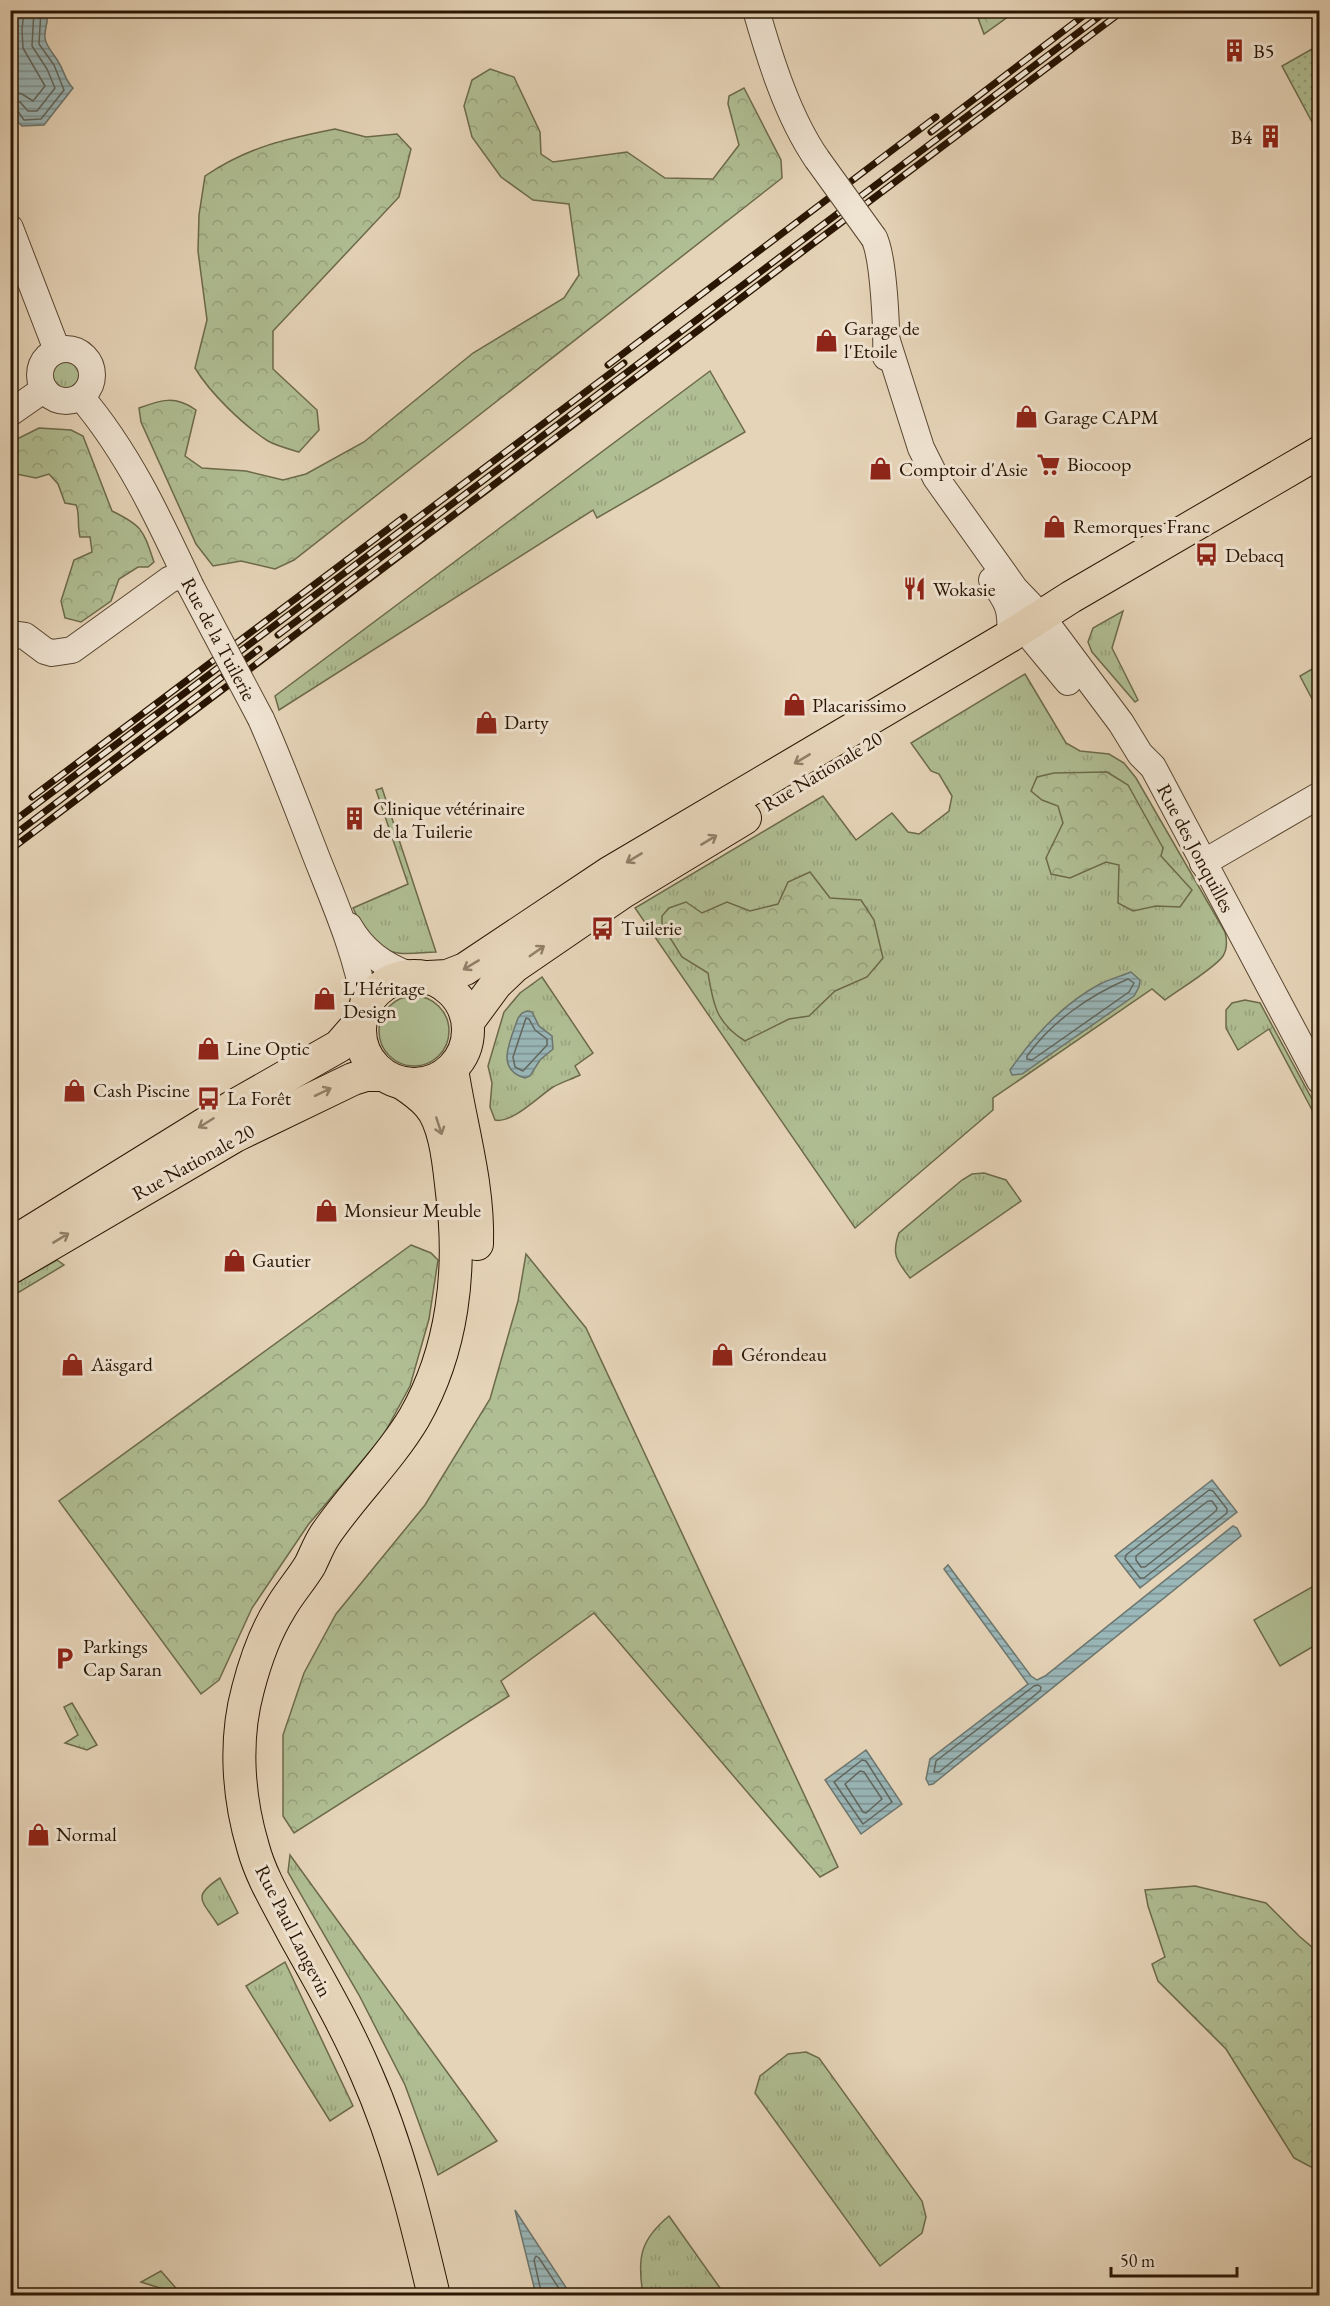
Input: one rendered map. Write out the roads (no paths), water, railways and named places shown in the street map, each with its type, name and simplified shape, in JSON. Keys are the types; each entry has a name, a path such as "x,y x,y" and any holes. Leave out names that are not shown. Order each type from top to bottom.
{"main road":[{"name":"Rue Nationale 20","path":"468,1022 496,984 515,966 623,892 1029,633 1320,452"},
{"name":"Rue Nationale 20","path":"419,976 447,976 465,969 609,873 1029,633 1320,471"},
{"path":"419,976 443,983 455,994 464,1007 468,1022 465,1048 452,1069 437,1079 420,1084 393,1079 372,1065 364,1052 360,1038 362,1014 376,990 392,980 419,976"},
{"name":"Rue Nationale 20","path":"10,1244 232,1107 339,1046 362,1014"},
{"name":"Rue Paul Langevin","path":"434,2295 416,2217 391,2133 365,2070 267,1884 253,1848 243,1801 239,1745 247,1693 258,1656 279,1609 309,1566 324,1536 413,1420 434,1378 445,1343 454,1297 456,1264 454,1204 460,1164 452,1069"},
{"name":"Rue Nationale 20","path":"10,1268 235,1136 353,1079 366,1075 393,1079"},
{"name":"Rue Paul Langevin","path":"393,1079 430,1105 446,1151 460,1164"}],"street":[{"path":"756,10 782,87 801,132 817,159 874,238 879,252 887,342 886,378 898,432 918,478 938,495 1009,594 1029,633"},
{"path":"10,228 57,350"},
{"path":"887,342 921,448 936,478 1015,589 1029,633"},
{"path":"71,349 84,356 89,362 92,369 91,384 81,397 65,402 49,396 43,390 40,382 40,366 44,359 57,350 71,349"},
{"path":"10,413 43,390"},
{"name":"Rue de la Tuilerie","path":"81,397 127,460 282,764 332,895 359,976 362,1014"},
{"path":"10,634 25,636 45,651 52,653 72,650 170,580 187,579"},
{"name":"Rue des Jonquilles","path":"1029,633 1153,766 1320,1081"},
{"path":"1203,863 1320,795"},
{"name":"Rue de la Tuilerie","path":"332,895 353,934 368,952 395,970 419,976"}],"water":[{"path":"10,11 46,11 46,41 73,88 44,125 22,126 16,120 10,103"},
{"path":"1131,972 1140,980 1134,996 1022,1074 1012,1075 1010,1070 1019,1058 1039,1033 1062,1011 1100,984"},
{"path":"527,1011 532,1012 539,1026 552,1036 553,1049 540,1060 530,1076 525,1078 510,1068 507,1053 518,1018"},
{"path":"1212,1480 1237,1512 1140,1588 1115,1556"},
{"path":"1233,1526 1237,1528 1241,1536 929,1785 926,1779 930,1759 1028,1684 944,1569 948,1565 1031,1676 1037,1680"},
{"path":"866,1750 902,1804 861,1834 825,1780"},
{"path":"515,2210 571,2295 536,2295"}],"railway":[{"path":"931,132 1091,10"},
{"path":"278,635 1108,10"},
{"path":"10,850 1124,10"},
{"path":"608,365 936,117"},
{"path":"10,824 624,363"},
{"path":"32,797 404,517"},
{"path":"10,838 259,649"}],"place":[{"name":"B5","path":"1235,51"},
{"name":"B4","path":"1270,137"},
{"name":"Garage de l'Etoile","path":"826,340"},
{"name":"Garage CAPM","path":"1026,417"},
{"name":"Biocoop","path":"1049,464"},
{"name":"Comptoir d'Asie","path":"881,469"},
{"name":"Remorques Franc","path":"1055,526"},
{"name":"Debacq","path":"1207,555"},
{"name":"Wokasie","path":"915,589"},
{"name":"Placarissimo","path":"794,705"},
{"name":"Darty","path":"486,722"},
{"name":"Clinique vétérinaire de la Tuilerie","path":"355,819"},
{"name":"Tuilerie","path":"603,928"},
{"name":"L'Héritage Design","path":"325,999"},
{"name":"Line Optic","path":"208,1048"},
{"name":"Cash Piscine","path":"75,1090"},
{"name":"La Forêt","path":"209,1098"},
{"name":"Monsieur Meuble","path":"326,1210"},
{"name":"Gautier","path":"234,1260"},
{"name":"Gérondeau","path":"723,1354"},
{"name":"Aäsgard","path":"73,1364"},
{"name":"Parkings Cap Saran","path":"65,1658"},
{"name":"Normal","path":"38,1834"}]}
